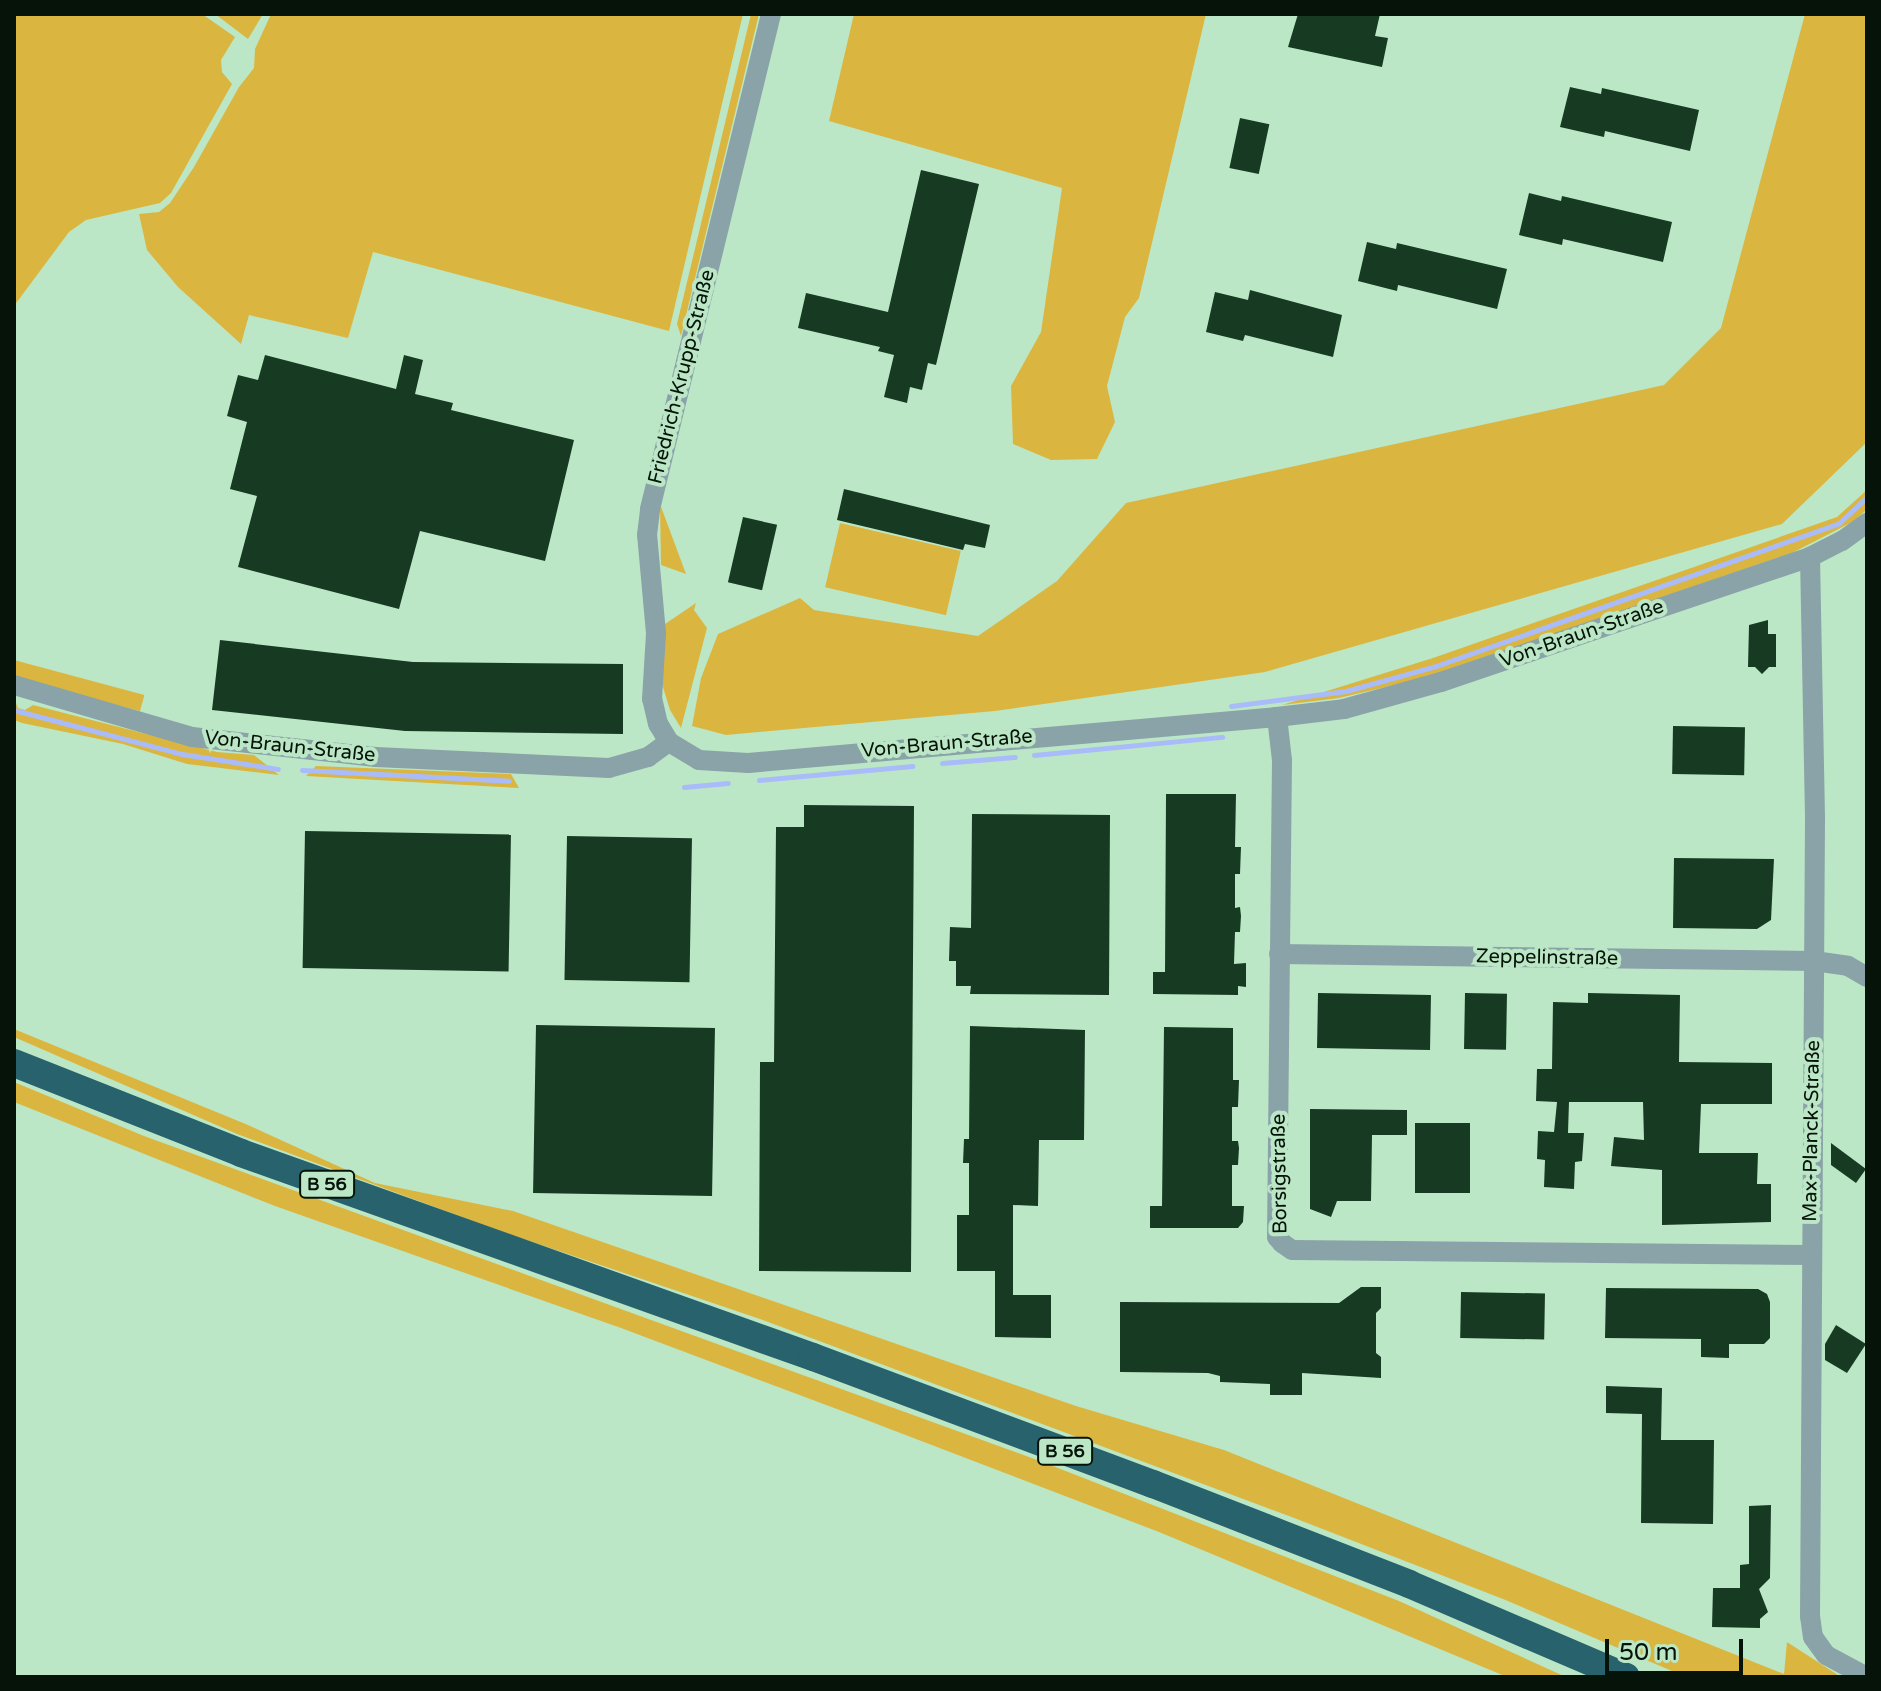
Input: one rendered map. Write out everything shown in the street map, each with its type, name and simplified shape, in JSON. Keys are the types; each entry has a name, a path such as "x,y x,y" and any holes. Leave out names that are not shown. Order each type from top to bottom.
{"highway":[{"name":"B 56","path":"14,1063 241,1153 813,1357 1153,1484 1396,1578 1626,1677"}],"street":[{"name":"Friedrich-Krupp-Straße","path":"669,742 658,724 652,699 656,633 647,535 650,509 771,14"},
{"name":"Von-Braun-Straße","path":"14,685 192,737 376,757 609,768 648,757 669,742 680,752 699,760 748,763 1277,717 1344,709 1441,682 1810,557 1842,541 1867,523"},
{"name":"Max-Planck-Straße","path":"1810,557 1815,651 1811,1255 1813,1637 1826,1655 1867,1677"},
{"name":"Borsigstraße","path":"1277,717 1282,760 1277,1237 1292,1250 1811,1255"},
{"name":"Zeppelinstraße","path":"1279,954 1814,961 1848,966 1867,977"}],"shaded area":[{"path":"14,14 202,14 235,37 221,60 222,72 232,84 171,193 160,203 86,220 69,232 14,306"},
{"path":"215,14 263,14 248,39"},
{"path":"271,14 743,14 669,331 373,252 348,338 249,315 241,344 178,287 147,250 139,214 159,212 170,203 194,167 239,87 254,68 255,49"},
{"path":"751,14 759,14 681,336 677,324"},
{"path":"854,14 1206,14 1139,298 1125,317 1107,386 1115,422 1097,459 1051,460 1013,444 1011,386 1041,332 1062,188 829,121"},
{"path":"1805,14 1867,14 1867,442 1782,524 1265,672 995,711 726,735 692,726 701,678 718,634 800,598 814,610 978,636 1057,581 1126,503 1664,385 1721,328"},
{"path":"1867,490 1867,509 1854,521 1792,553 1424,678 1339,698 1282,705 1433,658 1837,517"},
{"path":"660,504 686,574 661,565"},
{"path":"840,523 961,551 946,615 825,587"},
{"path":"696,603 694,610 707,628 681,728 670,710 662,684 665,624"},
{"path":"14,660 144,695 140,711 14,678"},
{"path":"14,698 18,708 25,710 33,705 217,752 254,755 279,775 187,764 123,744 22,723 14,720"},
{"path":"316,766 511,774 519,788 306,776"},
{"path":"14,1029 248,1125 375,1183 513,1211 1076,1406 1224,1450 1784,1674 1787,1642 1841,1677 1686,1677 1503,1599 1289,1516 760,1319 500,1231 237,1134 14,1037"},
{"path":"14,1082 144,1136 1040,1461 1399,1601 1566,1677 1507,1677 1159,1532 869,1421 621,1328 275,1206 14,1102"}],"building":[{"path":"1298,14 1380,14 1375,36 1388,38 1382,67 1288,47"},
{"path":"1570,87 1601,94 1602,88 1699,110 1690,151 1605,131 1604,137 1560,127"},
{"path":"1240,118 1269,124 1259,174 1229,168"},
{"path":"921,170 979,184 936,365 928,363 922,390 910,387 907,403 884,397 894,355 878,351 880,347 798,328 806,293 888,312"},
{"path":"1529,193 1561,201 1562,196 1672,222 1663,262 1563,239 1562,245 1519,235"},
{"path":"1367,242 1396,249 1397,243 1507,269 1497,309 1398,285 1397,291 1358,281"},
{"path":"1250,290 1342,315 1333,357 1245,335 1243,341 1206,332 1215,292 1248,300"},
{"path":"265,355 396,389 404,355 423,360 415,394 453,403 451,410 574,440 545,561 420,531 399,609 238,567 257,496 230,489 247,422 227,416 238,375 258,380"},
{"path":"844,489 990,525 985,548 965,544 963,550 837,520"},
{"path":"743,517 777,525 762,590 728,582"},
{"path":"1768,620 1768,634 1776,634 1776,667 1769,667 1762,674 1755,667 1748,667 1749,625"},
{"path":"220,640 413,662 623,664 623,734 405,731 212,710"},
{"path":"1673,726 1745,727 1744,775 1672,774"},
{"path":"1166,794 1236,794 1235,847 1241,847 1240,874 1235,874 1235,908 1240,907 1241,916 1240,932 1235,932 1234,964 1246,963 1246,987 1238,986 1238,995 1153,994 1153,972 1165,972"},
{"path":"804,805 914,806 911,1272 759,1271 760,1062 774,1062 776,827 804,827"},
{"path":"972,814 1110,815 1109,995 970,994 971,986 956,986 956,961 949,961 950,927 971,928"},
{"path":"305,831 511,835 509,972 303,968"},
{"path":"567,836 692,838 689,982 564,980"},
{"path":"1674,858 1774,859 1771,920 1757,929 1673,928"},
{"path":"1318,993 1431,995 1430,1050 1317,1048"},
{"path":"1465,993 1507,994 1506,1050 1464,1049"},
{"path":"1588,993 1680,995 1679,1062 1772,1063 1772,1104 1701,1104 1699,1153 1758,1153 1757,1184 1771,1184 1771,1222 1662,1225 1662,1170 1611,1166 1614,1137 1644,1140 1643,1102 1569,1102 1568,1133 1584,1133 1582,1161 1575,1162 1574,1189 1544,1187 1545,1160 1537,1159 1538,1131 1554,1132 1557,1102 1536,1101 1537,1069 1552,1069 1553,1002 1588,1003"},
{"path":"536,1025 715,1028 712,1196 533,1193"},
{"path":"970,1026 1085,1030 1084,1140 1039,1140 1038,1206 1013,1205 1013,1295 1051,1295 1051,1338 995,1337 995,1271 957,1271 957,1215 969,1215 969,1163 963,1163 964,1139 969,1139"},
{"path":"1164,1027 1233,1028 1233,1080 1239,1080 1238,1107 1232,1107 1232,1141 1238,1141 1239,1148 1238,1165 1232,1165 1232,1206 1244,1206 1243,1222 1238,1228 1150,1228 1150,1206 1162,1206"},
{"path":"1310,1109 1407,1110 1407,1135 1372,1135 1371,1201 1337,1201 1331,1217 1310,1209"},
{"path":"1415,1123 1470,1123 1470,1193 1415,1193"},
{"path":"1831,1143 1866,1169 1856,1183 1831,1165"},
{"path":"1361,1287 1381,1287 1381,1308 1376,1313 1376,1353 1381,1357 1381,1378 1302,1373 1302,1395 1270,1395 1270,1384 1220,1382 1220,1376 1208,1373 1120,1372 1120,1302 1339,1303"},
{"path":"1606,1288 1758,1289 1767,1294 1770,1302 1770,1338 1764,1344 1729,1344 1729,1358 1701,1357 1701,1339 1605,1338"},
{"path":"1461,1292 1545,1293 1544,1339 1460,1338"},
{"path":"1836,1325 1866,1344 1847,1373 1825,1360 1825,1344"},
{"path":"1606,1386 1662,1388 1661,1440 1714,1440 1713,1524 1641,1523 1642,1414 1606,1413"},
{"path":"1771,1505 1770,1578 1759,1589 1768,1612 1760,1619 1760,1628 1712,1627 1713,1588 1740,1588 1740,1565 1749,1564 1749,1506"}],"waterway":[{"path":"1231,706 1346,691 1436,666 1839,523 1867,497"},
{"path":"14,710 182,754 278,769"},
{"path":"1034,755 1222,737"},
{"path":"942,763 1015,757"},
{"path":"759,780 912,766"},
{"path":"302,770 509,781"},
{"path":"684,787 728,783"}]}
